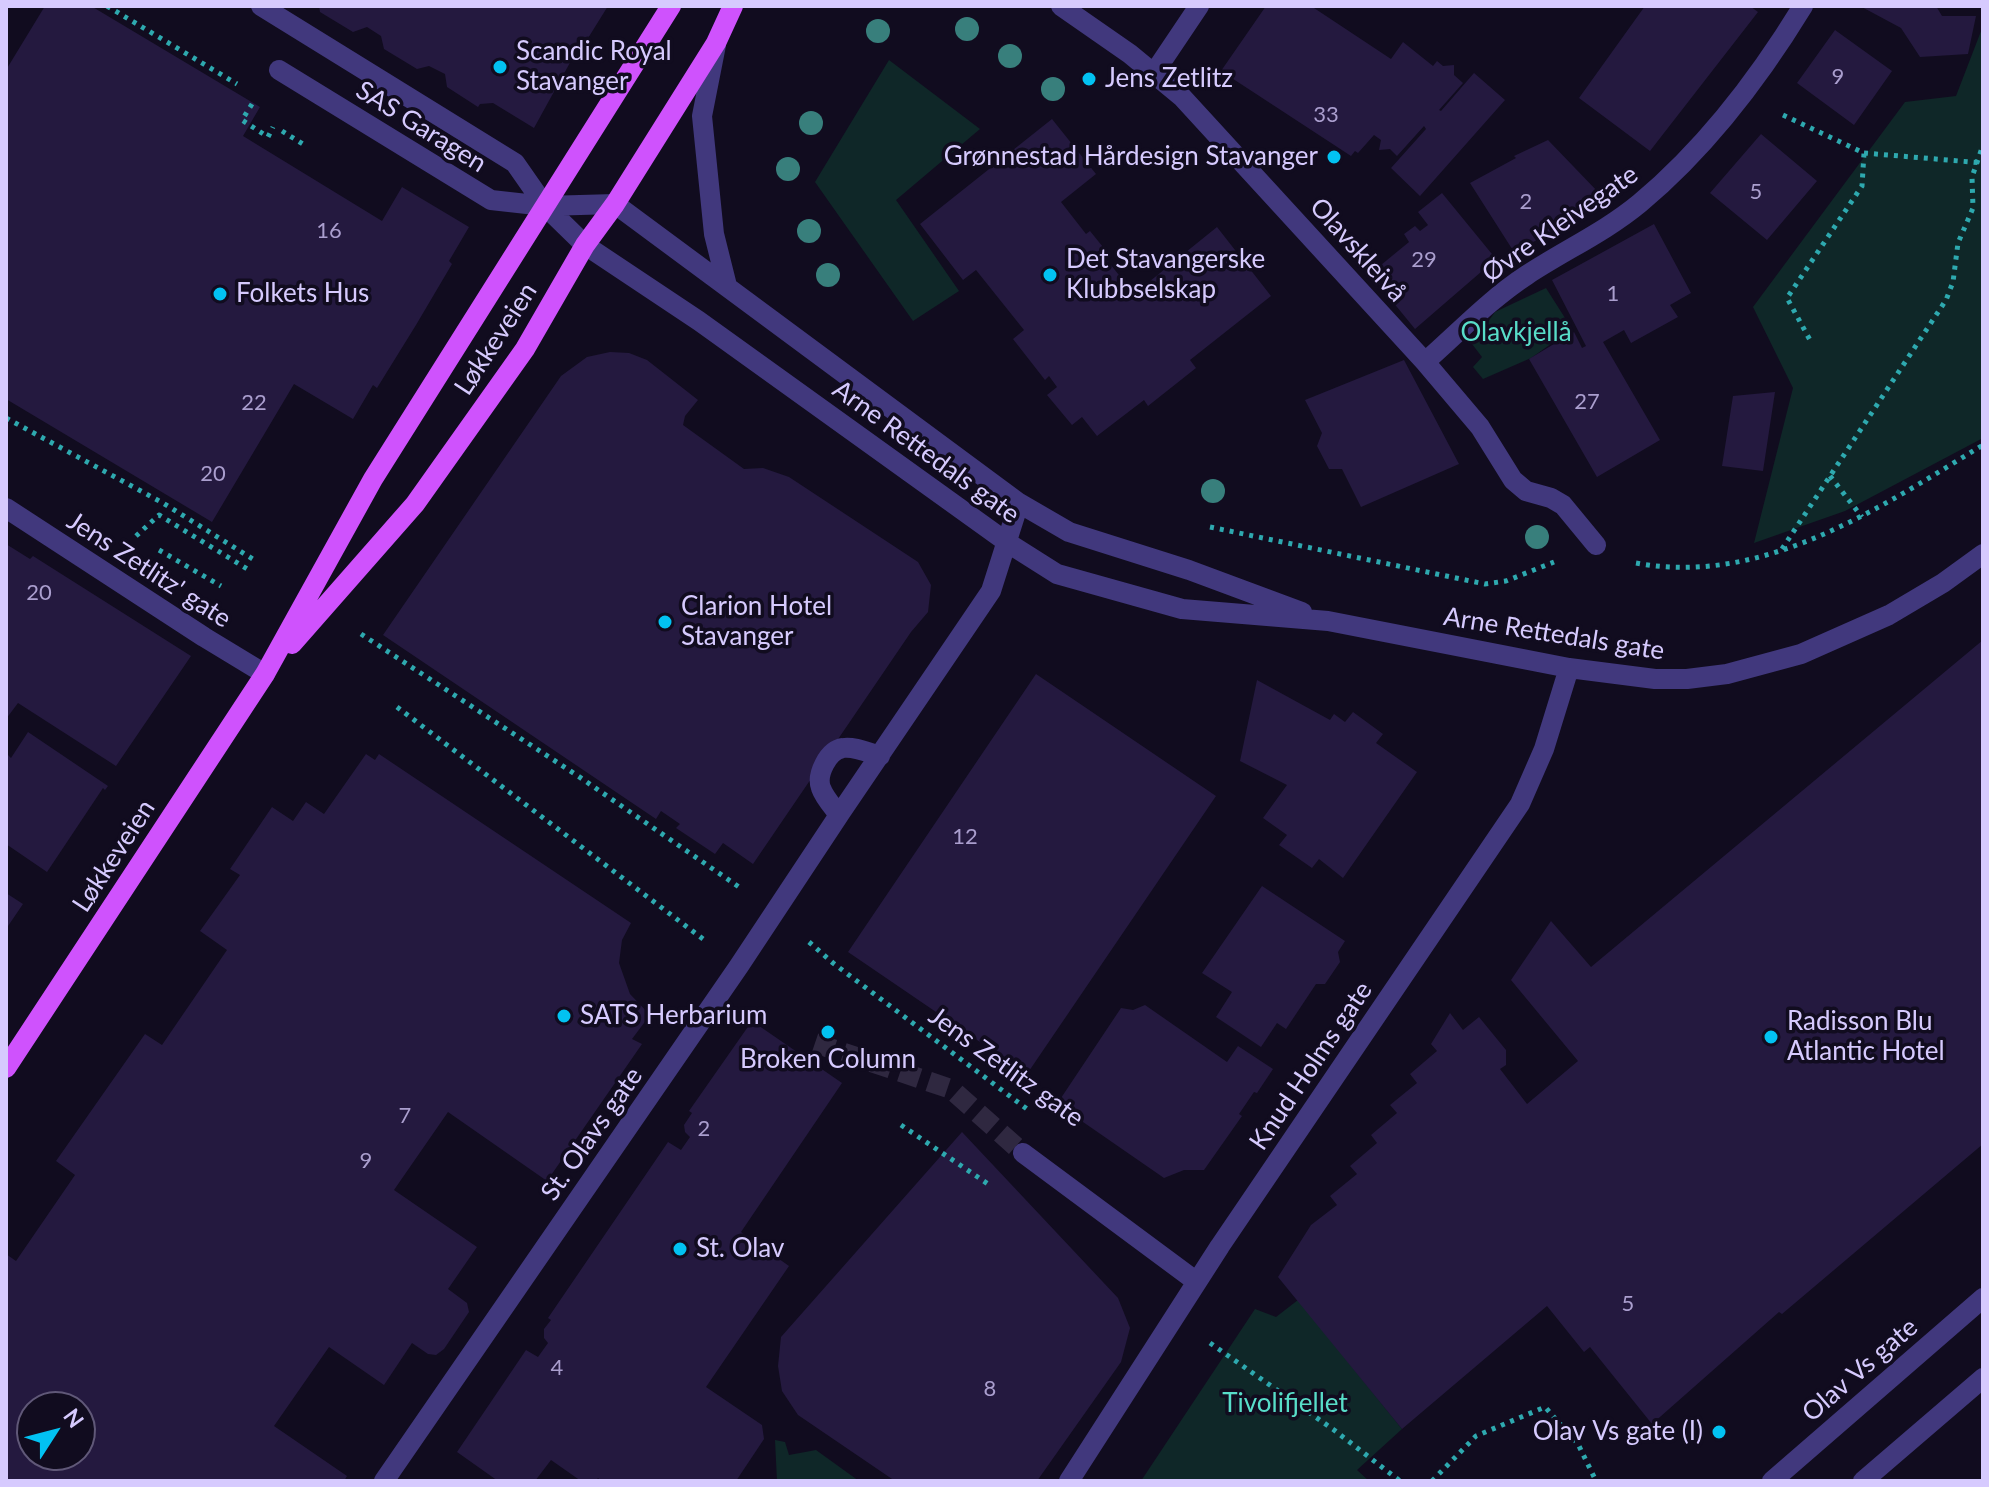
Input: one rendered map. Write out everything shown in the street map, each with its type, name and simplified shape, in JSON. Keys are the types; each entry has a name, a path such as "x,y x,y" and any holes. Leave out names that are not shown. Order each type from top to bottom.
{"main road":[{"name":"Løkkeveien","path":"6,1068 265,674 373,479 671,6"},
{"name":"Løkkeveien","path":"265,674 415,504 525,349 585,245 615,204 716,43 733,6"}],"street":[{"name":"Arne Rettedals gate","path":"261,6 515,163 545,206 585,245 699,321 1008,543 1057,574 1182,609 1328,621 1616,676 1687,679 1767,665 1843,638 1943,583 1983,554"},
{"name":"Olavskleivå","path":"1061,6 1154,73 1204,119 1425,362 1480,427 1519,487 1563,505 1596,545"},
{"path":"1154,73 1199,6"},
{"name":"Øvre Kleivegate","path":"1425,362 1519,281 1603,231 1640,203 1684,161 1742,96 1803,6"},
{"path":"716,43 702,116 714,234 727,286"},
{"name":"SAS Garagen","path":"279,70 491,200 545,206"},
{"name":"Arne Rettedals gate","path":"615,204 1019,503 1069,532 1189,570 1328,621"},
{"path":"545,206 615,204"},
{"name":"St. Olavs gate","path":"384,1481 776,912 991,591 1019,503"},
{"name":"Jens Zetlitz' gate","path":"6,508 265,674"},
{"name":"Knud Holms gate","path":"1069,1481 1173,1317 1520,804 1544,749 1569,668"},
{"path":"839,815 820,788 820,773 827,760 838,749 847,747 880,756"},
{"path":"1023,1153 1197,1282"},
{"name":"Olav Vs gate","path":"1772,1481 1983,1298"},
{"path":"1863,1481 1983,1378"}],"path":[{"path":"257,96 242,120 268,137 273,127"},
{"path":"1742,96 1864,153 1980,162"},
{"path":"282,131 306,146"},
{"path":"1781,549 1946,300 1953,282 1958,243 1973,208 1971,185 1983,145"},
{"path":"1810,340 1787,298 1862,186 1864,153"},
{"path":"6,418 163,503 256,561"},
{"path":"1204,525 1494,584 1596,545 1629,562 1674,567 1728,563 1781,549 1862,517 1983,445"},
{"path":"1830,476 1862,517"},
{"path":"136,536 159,515 249,570"},
{"name":"Jens Zetlitz gate","path":"358,632 578,776 776,912 833,963 1038,1117"},
{"path":"397,707 739,966"},
{"path":"901,1125 914,1136"},
{"path":"1173,1317 1334,1430 1400,1481"},
{"path":"1432,1481 1476,1436 1545,1407 1578,1444 1596,1481"}],"green space":[{"path":"1983,26 1983,438 1845,511 1754,543 1793,388 1753,307 1905,102 1956,96"},
{"path":"889,60 980,129 896,200 959,291 913,321 815,182"},
{"name":"Olavkjellå","path":"1546,288 1572,329 1531,358 1483,379 1473,367 1482,357 1472,344 1495,312"},
{"name":"Tivolifjellet","path":"1298,1300 1402,1429 1357,1470 1369,1481 1141,1481 1255,1309 1276,1317"},
{"path":"775,1440 785,1442 789,1455 816,1450 859,1481 777,1481"}],"building":[{"name":"Folkets Hus","path":"45,6 91,6 260,107 243,136 382,221 402,187 469,227 449,261 452,264 416,325 377,388 373,385 353,419 294,384 212,522 6,399 6,70"},
{"name":"Scandic Royal Stavanger","path":"319,6 608,6 572,59 534,128 493,103 478,107 447,87 445,74 429,66 417,69 384,49 381,36 367,27 353,32 320,12"},
{"path":"1266,6 1311,6 1391,59 1403,42 1433,66 1437,61 1443,66 1454,65 1454,75 1463,83 1441,111 1474,73 1505,100 1420,196 1391,168 1426,129 1424,126 1397,156 1390,149 1379,150 1381,140 1374,135 1358,153 1355,151 1351,156 1221,71"},
{"path":"1645,6 1750,6 1758,12 1650,151 1579,98"},
{"path":"1860,6 1936,6 1942,16 1976,16 1968,54 1920,57 1901,28"},
{"path":"1835,30 1892,71 1854,125 1797,83"},
{"name":"Det Stavangerske Klubbselskap","path":"1052,119 1096,174 1061,202 1086,234 1090,231 1107,252 1103,255 1134,294 1217,227 1271,296 1190,360 1196,368 1148,406 1144,400 1097,436 1082,417 1072,425 1047,395 1057,387 1049,376 1045,380 1013,339 1024,330 976,270 963,280 920,224"},
{"path":"1761,134 1817,181 1767,240 1710,193"},
{"path":"1548,140 1599,193 1574,215 1577,219 1514,252 1470,183 1516,158 1514,156"},
{"path":"1442,193 1496,259 1415,329 1370,274 1409,242 1404,234 1415,226 1420,231 1428,225 1418,212"},
{"path":"1654,224 1691,293 1670,305 1678,317 1631,343 1624,330 1603,342 1660,440 1597,477 1529,359 1574,332 1582,348 1586,346 1552,280"},
{"path":"610,352 629,353 647,360 698,400 685,416 683,425 744,469 763,468 789,477 918,562 931,585 928,612 911,632 753,864 723,843 715,854 676,828 680,824 661,811 656,819 383,635 561,376 587,357"},
{"path":"1404,360 1459,464 1361,507 1342,469 1329,469 1317,446 1322,433 1305,400"},
{"path":"1775,392 1763,471 1722,466 1733,396"},
{"path":"6,544 30,559 33,556 191,656 116,766 18,703 6,719"},
{"name":"Radisson Blu Atlantic Hotel","path":"1983,640 1983,1144 1782,1314 1779,1312 1652,1424 1590,1347 1584,1352 1547,1306 1402,1429 1278,1277 1311,1225 1337,1205 1330,1196 1357,1174 1350,1166 1377,1143 1371,1135 1397,1113 1390,1105 1417,1083 1410,1074 1437,1051 1431,1044 1450,1013 1463,1030 1479,1017 1506,1050 1506,1065 1500,1069 1527,1104 1578,1061 1511,980 1551,921 1591,967"},
{"path":"1036,674 1216,796 1027,1074 848,952"},
{"path":"1257,680 1330,720 1334,714 1345,722 1353,712 1383,734 1376,743 1417,772 1343,878 1319,859 1312,868 1279,845 1287,835 1263,818 1287,785 1240,761"},
{"path":"28,732 108,786 105,790 103,788 47,872 6,844 6,757 11,758"},
{"path":"366,754 375,760 379,754 631,923 622,940 619,963 630,994 650,1015 632,1039 642,1044 547,1181 448,1112 394,1190 477,1247 448,1289 467,1303 469,1312 444,1349 436,1355 428,1354 412,1343 384,1385 329,1347 274,1426 347,1476 344,1481 6,1481 6,1254 16,1261 75,1175 56,1161 145,1034 162,1045 227,950 200,931 240,875 230,869 272,807 293,821 306,802 324,814"},
{"path":"1262,886 1345,941 1338,952 1340,962 1325,984 1316,984 1286,1029 1277,1023 1261,1047 1216,1017 1232,992 1202,973"},
{"path":"6,893 23,904 6,929"},
{"path":"1145,1005 1227,1062 1238,1046 1273,1069 1257,1093 1254,1092 1239,1114 1242,1116 1204,1170 1184,1170 1164,1178 1057,1104 1121,1008 1133,1010"},
{"name":"St. Olav","path":"752,1021 842,1083 741,1232 789,1266 706,1387 762,1425 764,1439 736,1481 601,1481 598,1478 596,1481 581,1481 551,1460 535,1481 498,1481 457,1452 526,1350 538,1357 548,1343 544,1338 544,1329 551,1320 548,1318 668,1142 681,1150 690,1137 684,1125 692,1113 689,1111"},
{"path":"962,1132 1118,1298 1130,1328 1121,1362 1037,1481 895,1481 798,1415 782,1391 778,1366 781,1337"}],"tunnel":[{"path":"815,1043 951,1089 1023,1153"}],"place":[{"name":"Scandic Royal Stavanger","path":"500,67"},
{"name":"Jens Zetlitz","path":"1089,79"},
{"name":"Grønnestad Hårdesign Stavanger","path":"1334,157"},
{"name":"Det Stavangerske Klubbselskap","path":"1050,275"},
{"name":"Folkets Hus","path":"220,294"},
{"name":"Clarion Hotel Stavanger","path":"665,622"},
{"name":"SATS Herbarium","path":"564,1016"},
{"name":"Broken Column","path":"828,1032"},
{"name":"Radisson Blu Atlantic Hotel","path":"1771,1037"},
{"name":"St. Olav","path":"680,1249"},
{"name":"Olav Vs gate (I)","path":"1719,1432"}]}
